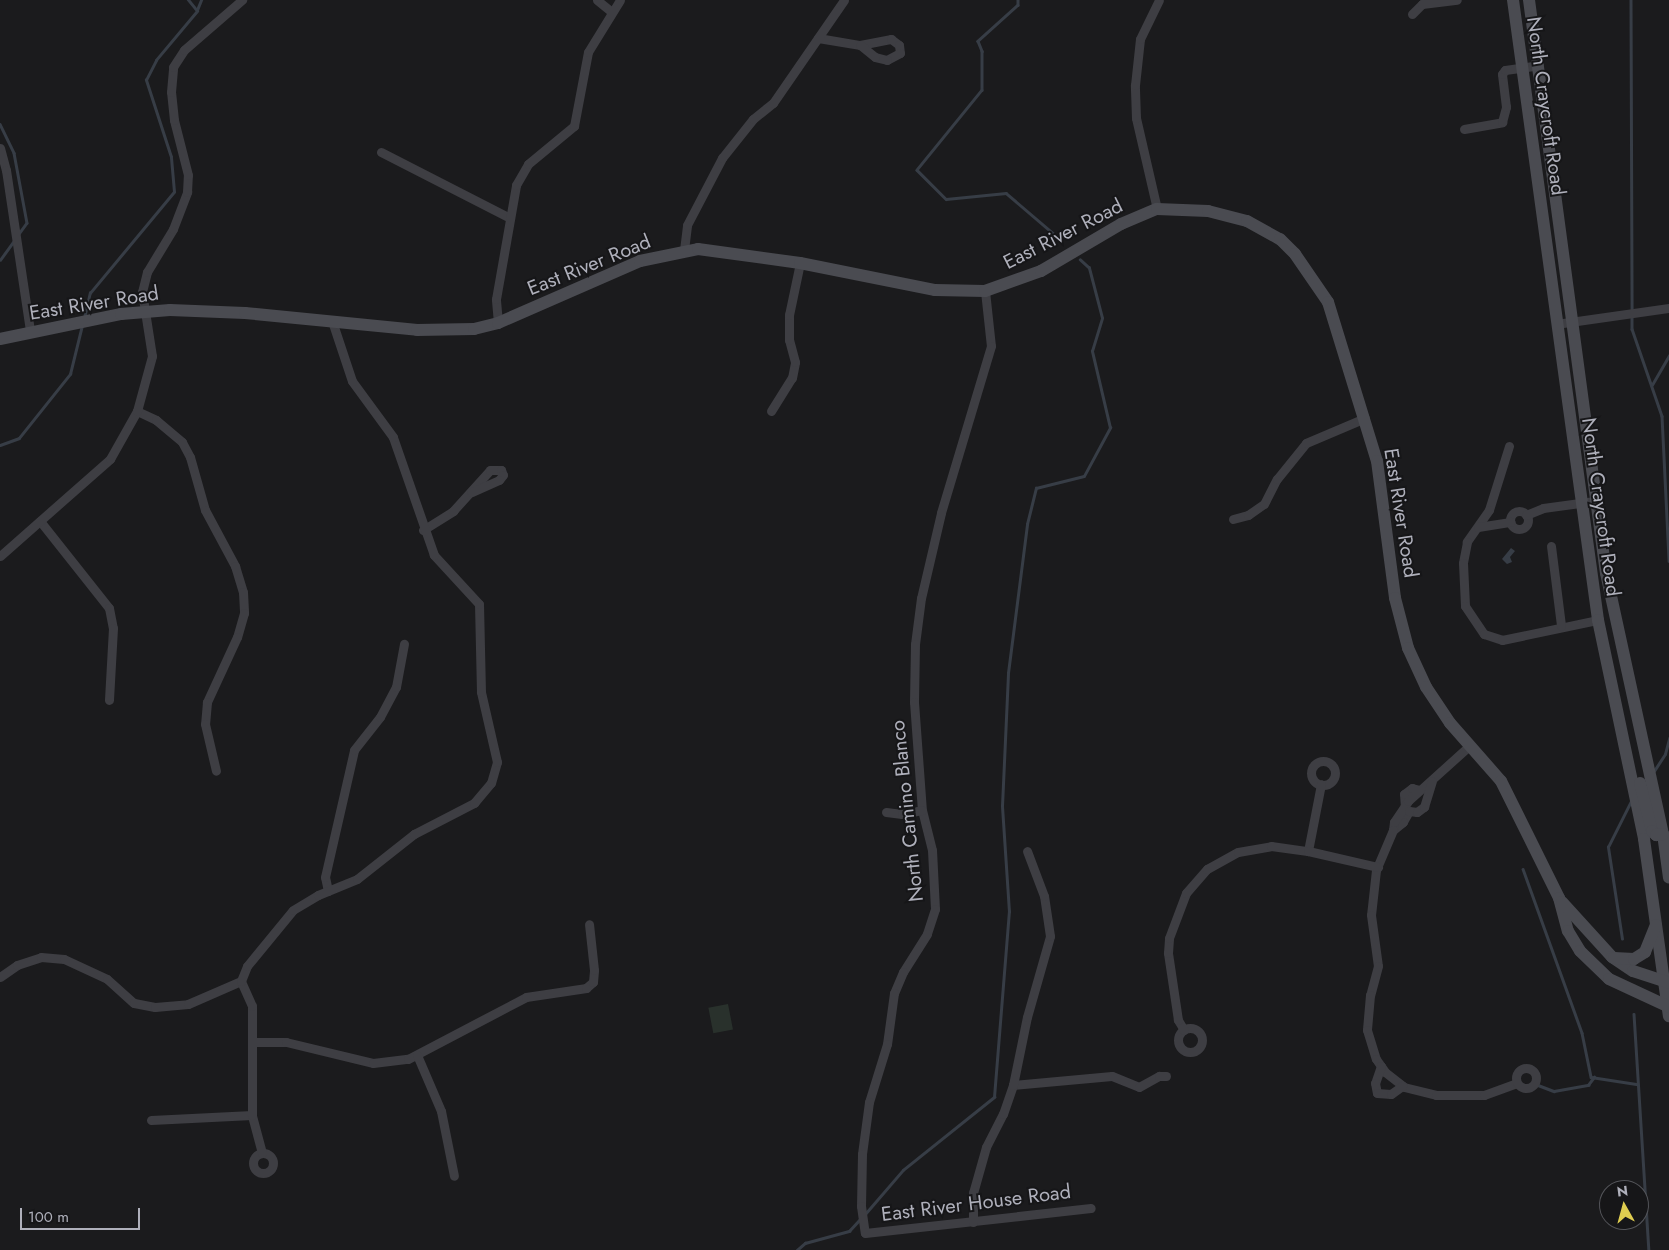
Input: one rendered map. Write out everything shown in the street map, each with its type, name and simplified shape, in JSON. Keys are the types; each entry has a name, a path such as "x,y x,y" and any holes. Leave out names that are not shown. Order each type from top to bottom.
{"street":[{"path":"0,556 110,459 137,411 152,356 142,292 146,272 173,229 187,192 188,175 174,120 171,92 173,67 184,50 242,0"},
{"path":"596,0 612,12"},
{"path":"498,323 496,299 516,185 528,164 574,126 588,52 620,0"},
{"path":"684,250 687,225 722,158 753,119 773,103 818,38 828,19 844,0"},
{"path":"1157,209 1136,118 1135,85 1140,39 1159,0"},
{"path":"1412,14 1422,4 1457,0"},
{"name":"North Craycroft Road","path":"1513,0 1524,67 1580,502 1598,620 1628,762 1636,782 1638,814 1667,982 1669,1016"},
{"name":"North Craycroft Road","path":"1529,0 1607,582 1663,834 1669,878"},
{"path":"818,38 860,44"},
{"path":"1464,129 1502,122 1506,107 1502,74 1505,70 1538,65"},
{"path":"0,148 6,170 30,331"},
{"path":"380,152 510,218"},
{"name":"East River Road","path":"0,339 30,331 146,311 210,310 417,330 459,331 498,323 615,271 684,250 729,250 800,262 935,290 985,291 1041,270 1121,224 1157,209 1208,211 1247,221 1280,239 1295,254 1328,302 1377,461 1395,598 1408,648 1426,687 1469,746 1501,781 1559,898 1568,931 1580,951 1609,979 1669,1007"},
{"path":"771,412 792,378 795,362 789,340 789,315 800,262"},
{"name":"North Camino Blanco","path":"865,1233 861,1206 862,1154 869,1102 887,1044 894,993 903,972 927,934 935,909 932,850 922,810 914,702 915,644 921,598 941,513 991,346 985,291"},
{"path":"1556,324 1669,308"},
{"path":"0,977 17,965 41,957 64,959 107,979 134,1003 155,1007 188,1004 241,981 247,966 293,910 328,891 357,879 414,834 474,803 491,783 497,762 481,692 479,604 434,555 423,530 393,437 352,381 332,321"},
{"path":"137,411 164,426 182,442 190,457 205,510 235,566 243,592 244,613 237,636 207,702 205,724 216,771"},
{"path":"1233,518 1248,516 1264,504 1286,467 1306,443 1365,418"},
{"path":"1510,446 1489,510 1467,542 1462,584 1465,606 1484,634 1502,640 1561,625 1598,620"},
{"path":"423,530 453,511 472,492"},
{"path":"1526,516 1543,508 1595,501"},
{"path":"1517,512 1526,516 1528,522 1523,528 1514,528 1511,522 1517,512"},
{"path":"40,521 109,608 114,628 109,700"},
{"path":"1478,527 1511,522"},
{"path":"1551,546 1561,625"},
{"path":"328,891 325,877 354,750 380,717 396,687 404,644"},
{"path":"1610,676 1617,678 1621,685 1627,710 1639,730"},
{"path":"1469,746 1419,790 1412,788 1405,792 1407,809 1403,822 1393,830 1378,867 1371,915 1378,966 1367,1016 1370,1045 1381,1066 1402,1086 1436,1095 1458,1097 1484,1095 1517,1083"},
{"path":"1407,809 1416,812 1424,807 1432,780"},
{"path":"1636,782 1645,803 1652,831 1656,835 1663,834"},
{"path":"1308,850 1321,784"},
{"path":"886,812 902,814 922,810"},
{"path":"1184,1030 1178,1020 1168,953 1172,922 1193,882 1207,870 1238,852 1271,846 1308,850 1378,867"},
{"path":"973,1222 974,1193 986,1147 1003,1114 1013,1085 1027,1017 1050,936 1044,896 1027,851"},
{"name":"East River Road","path":"1559,898 1612,957 1632,971 1667,982"},
{"path":"1612,957 1634,959 1646,952 1657,920"},
{"path":"254,1042 286,1042 373,1063 395,1063 418,1055 526,997 586,988 593,982 594,970 589,924"},
{"path":"241,981 252,1006 254,1042 252,1115 262,1153"},
{"path":"418,1055 441,1111 454,1176"},
{"path":"1381,1066 1376,1083 1376,1093 1391,1094 1402,1086"},
{"path":"1013,1085 1112,1076 1139,1087 1159,1076 1166,1076"},
{"path":"151,1120 252,1115"},
{"name":"East River House Road","path":"865,1233 1091,1208"}],"shaded area":[{"path":"1511,548 1515,551 1510,557 1512,562 1507,564 1502,559"},
{"path":"728,1004 733,1030 713,1033 708,1008"}],"waterway":[{"path":"84,318 90,293 174,192 171,157 146,80 156,60 197,11 188,0"},
{"path":"197,10 201,0"},
{"path":"1018,0 1018,5 978,41 982,51 982,90 917,170 946,199 1006,193 1060,239"},
{"path":"1631,0 1632,311"},
{"path":"0,124 14,153 27,223 19,234"},
{"path":"0,260 13,242"},
{"path":"865,1214 903,1170 994,1097 1009,912 1002,806 1008,673 1027,524 1036,488 1084,476 1110,428 1092,351 1102,318 1089,268 1080,260"},
{"path":"1632,316 1632,329 1662,416 1669,561"},
{"path":"0,445 19,438 70,374 82,325"},
{"path":"1652,385 1669,356"},
{"path":"1654,771 1665,754 1669,739"},
{"path":"1622,939 1608,847 1631,801"},
{"path":"1523,869 1582,1033 1591,1077 1637,1084"},
{"path":"1634,1014 1649,1250"},
{"path":"1538,1085 1554,1091 1588,1085 1594,1077"},
{"path":"797,1250 805,1243 849,1231 861,1218"}]}
